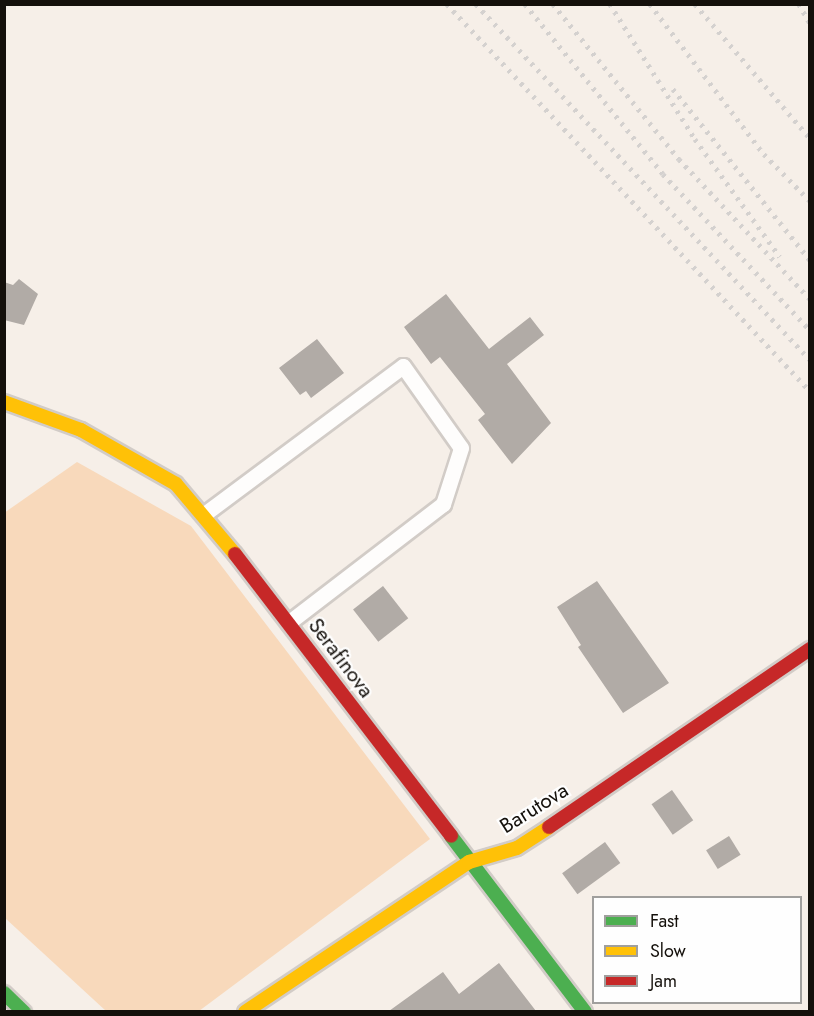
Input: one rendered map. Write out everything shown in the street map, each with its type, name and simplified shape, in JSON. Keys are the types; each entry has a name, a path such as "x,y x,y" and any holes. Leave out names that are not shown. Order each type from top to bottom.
{"street":[{"name":"Serafinova","path":"4,402 81,430 166,478 203,515 585,1011"},
{"name":"Barutova","path":"245,1011 469,862 517,848 810,649"},
{"path":"4,993 24,1011"}],"lane":[{"path":"203,515 403,366 461,448 443,504 288,623"}],"shaded area":[{"path":"77,462 191,526 430,839 199,1011 106,1011 5,918 4,513"}],"building":[{"path":"19,279 38,294 24,325 4,320 4,282 13,285"},
{"path":"446,294 489,349 530,317 544,335 507,364 551,423 512,464 478,420 485,414 440,357 431,364 404,327"},
{"path":"317,339 344,373 311,398 306,391 300,395 279,368"},
{"path":"597,581 669,683 623,713 578,647 581,645 557,607"},
{"path":"383,586 408,618 378,642 353,609"},
{"path":"672,790 693,820 673,835 652,804"},
{"path":"729,836 741,855 718,869 706,850"},
{"path":"605,842 620,863 577,894 562,873"},
{"path":"499,963 536,1011 389,1011 443,972 459,994"}],"railway":[{"path":"447,4 810,391"},
{"path":"476,4 810,360"},
{"path":"525,4 663,174 810,330"},
{"path":"553,4 679,159 810,299"},
{"path":"610,4 695,139 780,257"},
{"path":"650,4 764,154 810,201"},
{"path":"695,4 810,138"},
{"path":"799,4 810,23"},
{"path":"673,89 810,260"}],"traffic: fast":[{"path":"451,836 585,1012"},
{"path":"4,993 24,1012"}],"traffic: slow":[{"path":"4,402 81,430 176,484 235,554"},
{"path":"245,1012 469,862 517,848 549,827"}],"traffic: jam":[{"path":"235,554 451,836"},
{"path":"549,827 810,649"}]}
